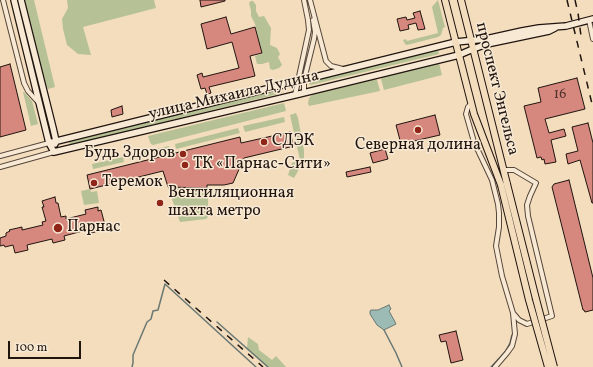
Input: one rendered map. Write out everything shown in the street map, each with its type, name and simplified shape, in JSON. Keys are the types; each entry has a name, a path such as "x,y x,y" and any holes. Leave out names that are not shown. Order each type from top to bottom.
{"main road":[{"name":"проспект Энгельса","path":"445,0 474,114 504,184"},
{"name":"проспект Энгельса","path":"461,0 503,170 504,184"},
{"path":"504,184 530,300 548,367"},
{"path":"504,184 554,367"}],"street":[{"path":"3,0 24,83 28,91 40,104"},
{"path":"14,0 49,143 54,152"},
{"path":"21,0 56,141 54,152"},
{"path":"295,96 309,30 304,0"},
{"path":"304,93 304,80 315,32 310,0"},
{"path":"312,11 326,61 331,66 345,70"},
{"path":"557,27 570,26 591,20 593,39"},
{"name":"улица Михаила Дудина","path":"0,156 456,42 486,39 539,28 557,27"},
{"name":"улица Михаила Дудина","path":"0,167 54,152 295,96 459,55 487,44 549,31 557,27"},
{"path":"472,103 468,107 466,114 474,142 490,174 498,204 499,227 496,246 502,276 513,313 515,334 512,346 508,353 495,367"},
{"path":"503,170 514,170 536,183 527,204 528,216 552,316 527,324 519,320 513,313"}],"green space":[{"path":"24,0 34,0 55,87 48,89 43,79"},
{"path":"67,0 154,0 156,8 83,27 91,55 78,54 67,45 63,29 62,19 68,8"},
{"path":"438,0 445,27 443,28 441,35 407,45 405,44 403,40 406,39 407,41 438,33 432,7"},
{"path":"253,1 256,5 256,11 259,17 264,16 271,28 270,45 277,48 280,54 278,57 282,65 279,68 273,70 270,69 269,62 257,64 255,56 262,54 255,24 251,16 249,3"},
{"path":"438,50 439,54 311,85 309,84 311,81"},
{"path":"439,63 442,75 384,90 381,79 382,77"},
{"path":"376,79 380,91 309,106 309,98 313,94"},
{"path":"281,89 282,93 70,145 69,142"},
{"path":"23,92 32,101 38,124 31,126"},
{"path":"284,103 286,111 153,145 151,144 148,136"},
{"path":"296,113 304,150 304,157 302,164 294,178 288,175 292,163 300,160 290,115"},
{"path":"284,117 285,122 245,132 243,126"},
{"path":"238,128 240,133 176,149 175,144"},
{"path":"169,146 170,151 130,160 129,155"},
{"path":"123,157 124,162 93,169 92,164"},
{"path":"168,188 208,189 208,217 206,219 180,222"},
{"path":"90,189 91,192 97,191 99,203 84,205 81,191"},
{"path":"248,337 258,344 259,350 272,360 276,356 286,367 267,367 247,348"}],"water":[{"path":"389,305 391,309 389,311 396,324 384,330 377,325 370,314 370,311 378,310"}],"building":[{"path":"200,0 225,0 225,1 201,7"},
{"path":"420,11 425,29 418,30 416,23 408,25 409,29 400,31 397,19 406,17 407,20 415,18 413,13"},
{"path":"226,17 231,34 255,27 262,53 250,56 255,76 209,87 211,93 207,94 205,88 201,89 197,75 202,73 203,77 239,68 232,42 207,49 201,24"},
{"path":"10,64 26,130 0,137 0,67"},
{"path":"577,78 585,109 545,119 549,133 564,129 566,136 551,140 556,162 545,164 544,159 542,160 541,157 537,158 524,106 541,102 538,88"},
{"path":"122,106 123,114 112,117 111,110"},
{"name":"Северная долина","path":"435,115 440,135 401,144 396,125"},
{"path":"588,123 593,143 593,203 580,160 568,164 566,154 578,151 572,127"},
{"name":"ТК «Парнас-Сити»","path":"290,132 294,146 244,158 233,183 224,185 207,185 207,188 168,187 163,171 90,189 87,175 240,137 241,143"},
{"path":"385,149 388,159 373,163 370,153"},
{"path":"370,167 371,172 347,177 346,172"},
{"path":"569,180 593,278 593,310 585,312 583,310 552,187 554,184"},
{"name":"Парнас","path":"55,197 61,217 66,216 66,219 86,214 85,210 98,207 98,211 101,210 105,225 102,226 103,230 91,233 90,229 64,236 65,240 53,243 52,239 27,245 28,250 15,253 13,245 5,247 4,245 0,246 0,238 6,236 6,233 10,231 9,230 22,227 22,230 43,225 42,222 46,221 42,201"},
{"path":"456,331 463,360 451,363 446,341 441,342 439,335"}],"waterway":[{"path":"132,367 133,355 147,322 151,319 153,311 158,310 165,284 256,367"},
{"path":"217,322 268,367"},
{"path":"384,330 402,367"},
{"path":"491,367 505,352 512,335"}],"railway":[{"path":"567,0 593,108"},
{"path":"575,0 581,36"},
{"path":"164,280 263,367"}],"place":[{"name":"Северная долина","path":"418,130"},
{"name":"СДЭК","path":"264,142"},
{"name":"Будь Здоров","path":"183,154"},
{"name":"ТК «Парнас-Сити»","path":"185,165"},
{"name":"Теремок","path":"94,183"},
{"name":"Вентиляционная шахта метро","path":"160,203"},
{"name":"Парнас","path":"58,228"}]}
